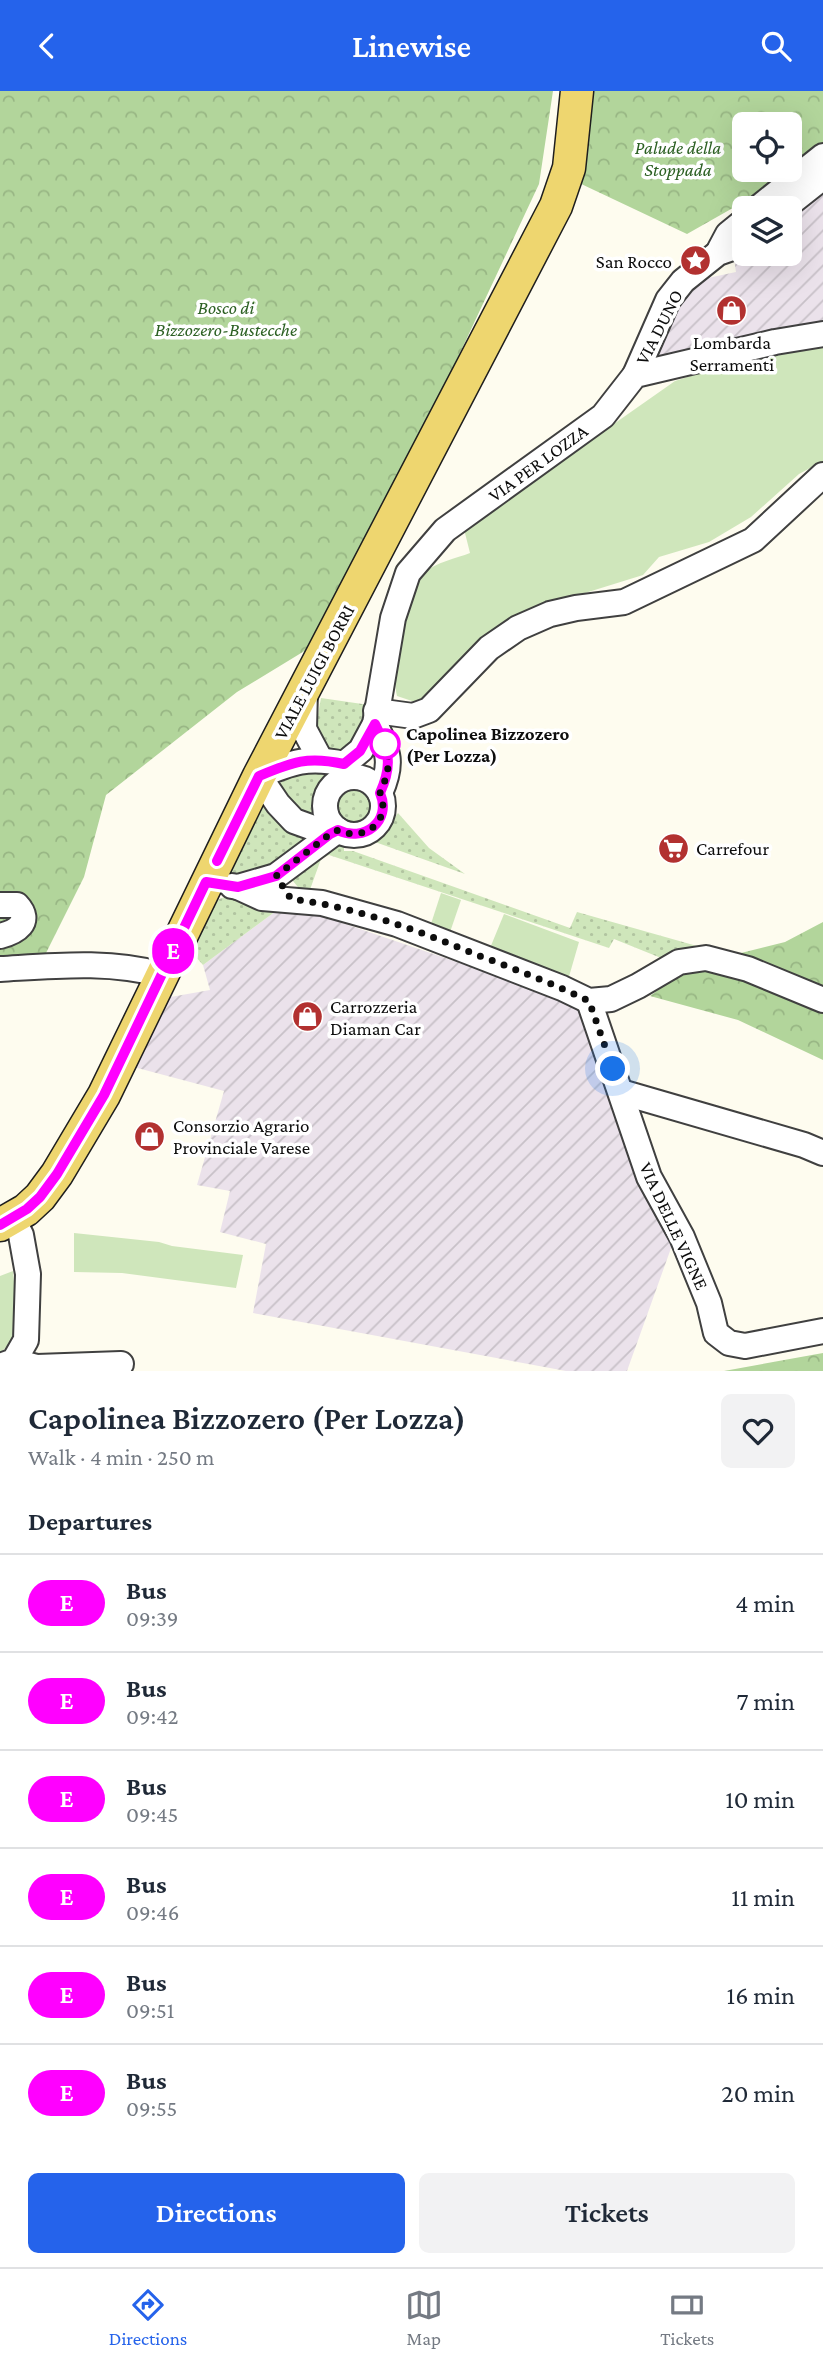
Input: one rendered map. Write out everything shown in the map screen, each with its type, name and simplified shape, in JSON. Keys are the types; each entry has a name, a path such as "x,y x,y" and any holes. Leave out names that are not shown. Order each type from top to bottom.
{"main road":[{"name":"VIALE LUIGI BORRI","path":"7,1222 40,1197 57,1174 104,1095 259,776 556,206 569,168 578,91"}],"street":[{"path":"773,196 823,156"},
{"path":"800,196 823,177"},
{"name":"VIA DUNO","path":"718,253 732,232"},
{"name":"VIA DUNO","path":"635,375 668,300 683,281 718,253 732,248"},
{"path":"635,375 775,342 823,334"},
{"name":"VIA PER LOZZA","path":"337,767 360,751 376,717 393,618 408,573 445,530 603,416 635,375"},
{"path":"380,793 366,780 337,767 287,764 259,776 278,804 294,821 350,835 359,835 374,827 383,812 380,793 388,773 387,749 376,717 413,716 429,710 489,648 518,628 550,614 624,602 753,540 823,475"},
{"path":"305,691 304,729 337,767"},
{"path":"334,832 327,815 327,797 337,767"},
{"path":"238,887 276,876 334,832"},
{"path":"276,876 291,899"},
{"path":"206,882 238,887 262,898 322,903 397,924 589,1001 611,999 680,962 706,958 748,969 823,1000"},
{"path":"0,905 17,905 24,912 20,927 0,936"},
{"path":"0,969 87,966 138,968 162,975"},
{"name":"VIA DELLE VIGNE","path":"589,1001 649,1177 682,1237 709,1303 716,1333 729,1343 745,1346 823,1331"},
{"path":"621,1092 804,1145 823,1153"},
{"path":"7,1222 20,1235 28,1274 26,1340 7,1364"},
{"path":"7,1364 37,1367 121,1364"}],"shaded area":[{"path":"823,187 823,322 760,333 688,356 659,357 668,315 689,282 736,272 735,266 802,266 802,202"},
{"path":"276,911 307,911 578,1003 675,1237 627,1371 566,1371 253,1313 266,1244 220,1232 230,1191 197,1185 224,1091 130,1066 165,998 210,990 203,965"}],"green space":[{"name":"Bosco di Bizzozero-Bustecche","path":"0,91 553,91 539,184 351,586 311,647 237,692 106,795 84,877 44,957 0,962"},
{"name":"Palude della Stoppada","path":"589,91 823,91 823,147 802,162 802,112 732,112 732,182 775,182 754,196 732,196 732,208 687,234 577,182"},
{"path":"823,344 823,461 799,474 751,517 709,542 659,557 643,575 540,607 418,703 397,696 397,650 411,596 417,582 429,569 470,553 464,529 675,381 734,362"},
{"path":"321,698 369,705 355,749 326,753 316,725"},
{"path":"293,771 336,771 340,774 329,786 322,803 325,826 298,815 279,786 284,777"},
{"path":"355,784 370,791 377,806 370,821 355,828 340,821 333,806 340,791"},
{"path":"267,799 312,836 279,864 238,877 229,872"},
{"path":"398,813 429,848 465,874 375,842"},
{"path":"344,845 344,851 353,851 570,928 577,912 704,948 671,962 614,939 609,948 329,855 321,859 307,898 288,875 328,846"},
{"path":"441,893 461,900 448,938 429,930"},
{"path":"227,896 276,911 203,965 189,949 212,902"},
{"path":"504,914 579,942 568,980 488,953"},
{"path":"823,922 823,1060 738,1020 650,996 683,972 733,955 785,942"},
{"path":"74,1233 243,1255 236,1288 122,1273 74,1272"},
{"path":"13,1271 17,1305 16,1326 8,1345 0,1353 0,1276"},
{"path":"823,1353 823,1371 724,1371"}],"bus line":[{"name":"E","path":"0,1225 27,1209 57,1174 104,1095 206,882 238,887 276,876 330,834 338,830 359,835 367,832 380,820 383,812 380,793 388,773 387,749 375,724 360,751 344,764 320,759 287,764 259,776 217,861"}],"place":[{"name":"San Rocco","path":"695,261"},
{"name":"Lombarda Serramenti","path":"732,311"},
{"name":"Capolinea Bizzozero (Per Lozza)","path":"385,744"},
{"name":"Carrefour","path":"673,848"},
{"name":"Carrozzeria Diaman Car","path":"307,1017"},
{"name":"Consorzio Agrario Provinciale Varese","path":"150,1136"}],"route":[{"path":"385,744 388,773 380,793 383,812 380,820 367,832 359,835 338,830 330,834 276,876 291,899 322,903 397,924 589,1001 613,1069"}]}
